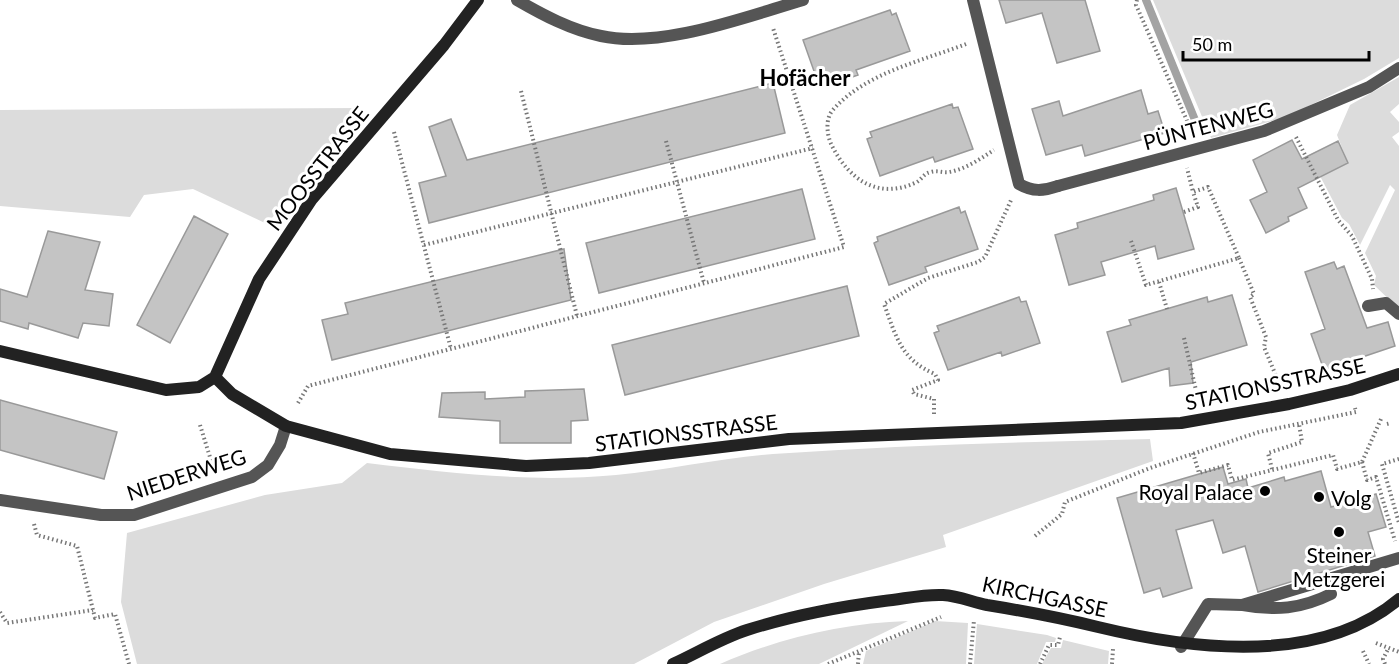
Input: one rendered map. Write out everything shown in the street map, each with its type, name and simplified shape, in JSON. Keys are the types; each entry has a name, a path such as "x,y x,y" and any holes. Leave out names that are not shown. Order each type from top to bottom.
{"street":[{"name":"MOOSSTRASSE","path":"215,377 259,279 312,199 444,45 478,0"},
{"path":"517,0 547,18 601,36 643,40 675,35 803,0"},
{"path":"973,0 1019,184"},
{"name":"PÜNTENWEG","path":"1019,184 1029,190 1044,190 1289,123 1370,87 1399,68"},
{"path":"1368,306 1386,303 1399,314"},
{"path":"0,351 166,390 199,387 215,377"},
{"name":"STATIONSSTRASSE","path":"215,377 232,394 286,426 401,455 526,466 589,464 789,439 1182,423 1289,404 1350,390 1399,374"},
{"name":"NIEDERWEG","path":"0,500 101,514 134,515 252,477 268,465 280,445 286,426"},
{"path":"1242,604 1398,552"},
{"path":"1181,647 1208,604 1242,604 1284,610 1331,594"},
{"name":"KIRCHGASSE","path":"673,664 745,630 810,613 919,595 963,597 984,604 1070,620 1181,647 1260,658 1307,653 1350,639 1385,616 1399,599"}],"path":[{"path":"1137,0 1136,5 1198,147"},
{"path":"298,403 308,386 844,247 770,20"},
{"path":"969,43 866,83 831,112 828,126 829,140 854,176 866,184 885,190 919,182 925,174 933,171 948,172 975,163 996,148"},
{"path":"520,91 577,316"},
{"path":"393,129 451,349"},
{"path":"1295,134 1338,220 1352,236 1370,274"},
{"path":"666,141 704,283"},
{"path":"424,245 813,148"},
{"path":"1184,212 1198,207 1190,179"},
{"path":"934,414 934,399 914,394 912,390 938,380 935,374 919,368 908,358 884,304 928,278 978,262 985,257 1019,184"},
{"path":"1194,192 1208,187 1254,294 1250,297 1266,337 1264,347 1278,383"},
{"path":"1131,241 1146,285 1239,258"},
{"path":"1159,282 1167,309"},
{"path":"1184,338 1198,399"},
{"path":"1035,536 1062,514 1065,501 1193,453 1259,432 1356,412"},
{"path":"1381,418 1362,462 1366,480 1376,477 1398,552"},
{"path":"1272,470 1268,453 1302,442 1299,424"},
{"path":"200,425 215,475"},
{"path":"1193,453 1199,473 1228,465 1232,480 1333,455 1337,469 1362,462"},
{"path":"1399,459 1382,464 1399,523"},
{"path":"33,520 37,536 77,546 95,618 116,614 129,664"},
{"path":"0,612 7,623 93,610"},
{"path":"830,664 941,617"},
{"path":"970,664 974,621"},
{"path":"1040,664 1049,645 1058,645 1060,635"},
{"path":"1376,643 1399,652"},
{"path":"1112,664 1113,648"},
{"path":"1385,664 1383,659 1388,649"},
{"path":"858,664 859,651"},
{"path":"1363,651 1369,664"}],"shaded area":[{"path":"1153,0 1399,0 1399,58 1364,79 1286,117 1211,138"},
{"path":"1399,77 1399,104 1390,112 1399,122 1399,132 1392,137 1399,146 1399,309 1374,285 1376,276 1365,253 1395,190 1390,185 1360,245 1349,224 1342,218 1309,155 1317,151 1328,173 1348,163 1337,135 1350,105"},
{"path":"363,108 267,224 193,189 144,195 130,217 0,206 0,110"},
{"path":"1150,439 1153,461 943,535 946,547 824,584 714,622 634,664 137,664 121,602 127,533 265,495 342,483 367,463 491,476 553,478 636,473 773,454 914,446"},
{"path":"908,621 819,664 720,664 789,639 860,625"},
{"path":"935,621 968,623 966,664 863,664 866,651"},
{"path":"977,624 1056,638 1055,642 1046,642 1037,664 974,664"},
{"path":"1063,640 1109,651 1108,664 1042,664 1051,648 1061,648"}],"building":[{"path":"999,0 1085,0 1100,51 1057,63 1042,13 1006,23"},
{"path":"890,10 892,15 896,13 910,51 856,70 858,75 820,88 803,40"},
{"path":"773,83 785,133 429,223 419,183 446,176 429,127 451,119 467,160"},
{"path":"1141,90 1148,114 1158,111 1165,133 1085,156 1082,145 1046,155 1032,109 1059,101 1063,116"},
{"path":"952,104 953,108 958,107 973,149 935,162 933,157 880,176 867,139 872,137 870,132"},
{"path":"1292,140 1302,159 1338,141 1348,163 1298,188 1307,208 1288,217 1289,221 1266,233 1250,200 1267,192 1253,160"},
{"path":"1176,188 1194,249 1158,259 1155,246 1101,262 1105,275 1069,285 1055,235 1078,228 1077,223 1154,200 1153,195"},
{"path":"802,189 815,239 599,293 586,243"},
{"path":"959,207 961,213 965,211 978,249 925,267 927,272 889,285 874,243 878,241 877,237"},
{"path":"194,216 228,234 170,343 137,325"},
{"path":"48,231 100,242 85,290 113,294 109,326 83,323 78,338 29,323 28,329 0,321 0,289 27,297"},
{"path":"564,249 571,300 332,360 322,320 348,314 345,303"},
{"path":"1334,262 1337,269 1344,266 1367,328 1388,322 1395,346 1324,370 1311,334 1325,329 1305,272"},
{"path":"847,286 859,336 625,395 612,345"},
{"path":"1232,295 1247,345 1191,362 1193,383 1170,386 1169,368 1122,382 1107,332 1131,325 1129,320 1207,297 1208,302"},
{"path":"1019,297 1021,302 1026,301 1040,343 1002,356 1001,352 948,370 934,333 939,331 937,326"},
{"path":"584,389 588,420 571,421 571,443 500,443 500,421 439,417 442,393 485,392 485,399 525,397 525,391"},
{"path":"0,400 117,432 104,479 0,450"},
{"path":"1223,467 1228,484 1246,479 1248,488 1284,477 1285,481 1321,471 1331,507 1376,494 1386,527 1368,532 1375,556 1258,592 1245,546 1223,553 1213,520 1176,530 1192,588 1163,597 1160,588 1144,593 1117,498"}],"waterway":[{"path":"1146,0 1195,120"}],"place":[{"name":"Royal Palace","path":"1265,491"},
{"name":"Volg","path":"1319,497"},
{"name":"Steiner Metzgerei","path":"1339,532"}],"district":[{"name":"Hofächer","path":"805,77"}]}
